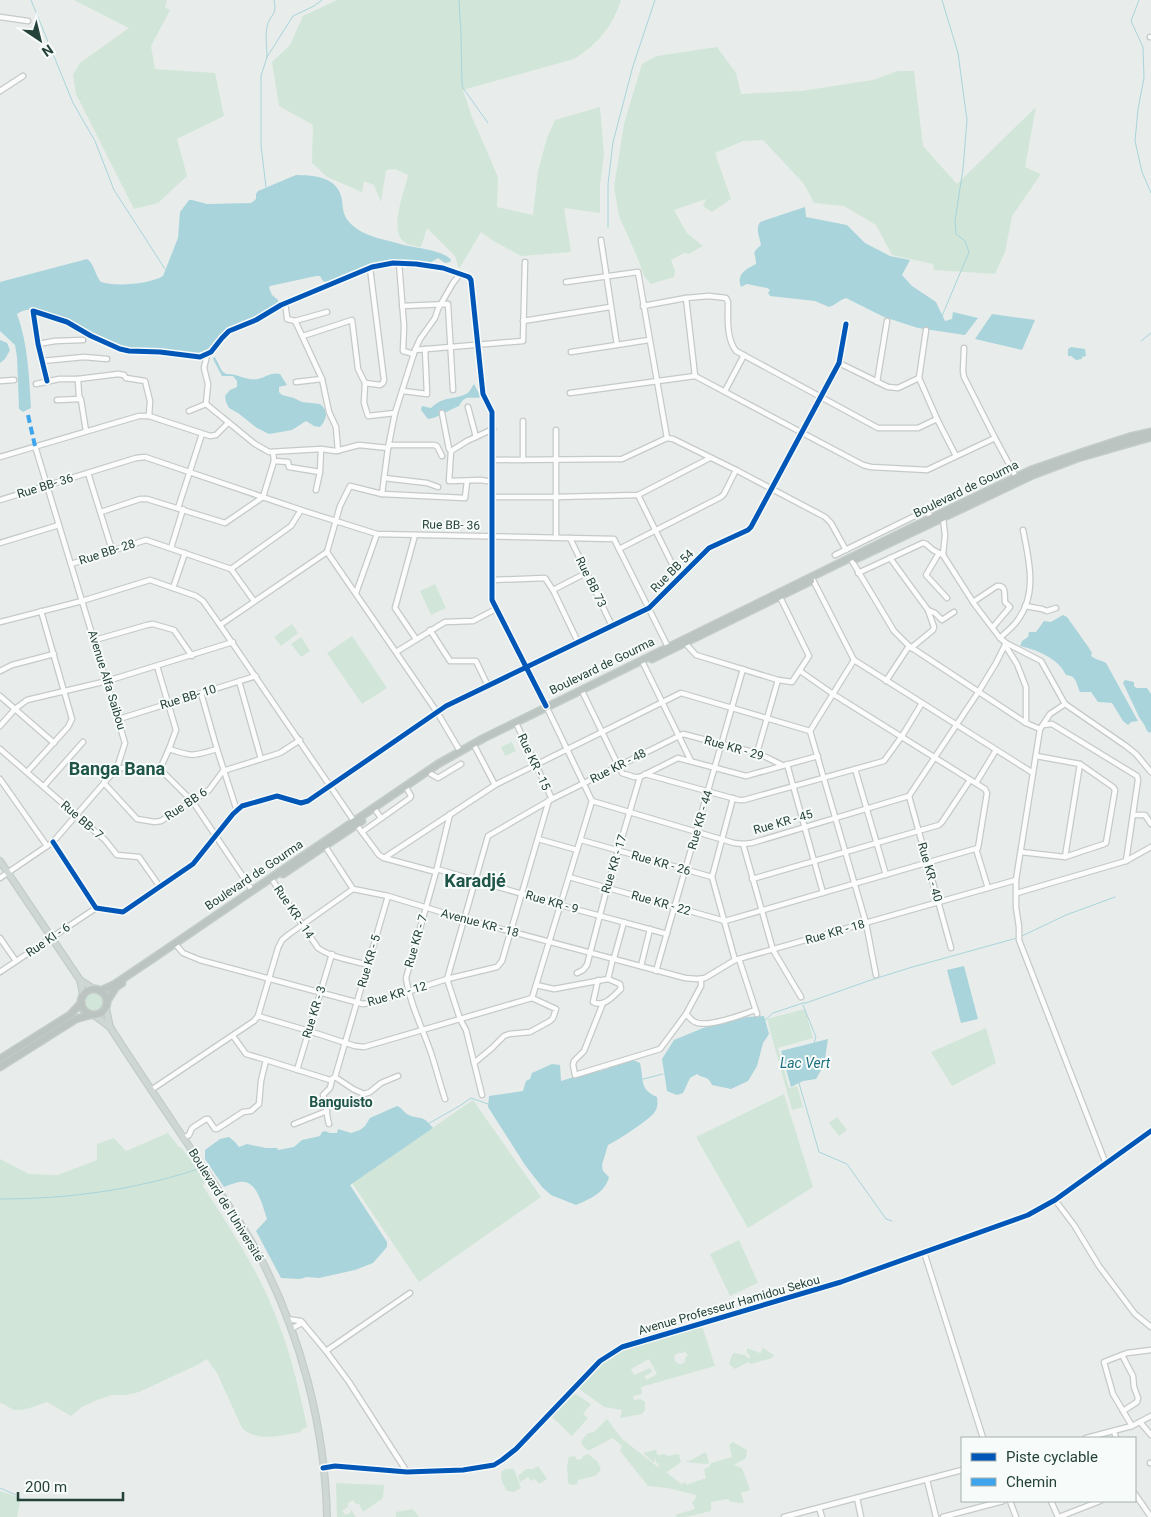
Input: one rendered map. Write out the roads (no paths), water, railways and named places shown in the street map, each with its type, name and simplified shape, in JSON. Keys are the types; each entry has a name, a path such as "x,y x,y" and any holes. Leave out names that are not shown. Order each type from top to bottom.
{"highway":[{"name":"Boulevard de Gourma","path":"97,990 115,984 252,890 376,811 407,789 476,747 547,708 583,693 780,598 1016,477 1078,458 1151,432"},
{"name":"Boulevard de Gourma","path":"1130,440 1151,437"},
{"name":"Boulevard de Gourma","path":"106,1005 116,987 325,846 438,764 460,751 931,518 942,515 1032,472"},
{"path":"0,1067 3,1058 70,1015 81,1003 83,995 90,990 97,990 105,995 106,1005 103,1012 76,1019 3,1058"},
{"path":"81,1003 84,1010 92,1015"}],"main road":[{"path":"0,861 80,980 83,995"},
{"path":"80,980 97,990"},
{"name":"Boulevard de l'Université","path":"106,1005 110,1027"},
{"name":"Boulevard de l'Université","path":"92,1015 110,1027 242,1225 259,1255 292,1329 309,1387 318,1430 327,1517"}],"street":[{"path":"0,17 28,21"},
{"path":"0,91 22,76"},
{"path":"600,240 617,345"},
{"path":"399,263 404,326 403,351 414,352 425,349 523,341 525,262"},
{"path":"47,381 38,344 33,311 67,322 91,336 120,349 198,357 211,352 227,333 256,320 285,303 370,268 399,263 444,268 471,279 483,394 492,409 492,600 592,801 532,998"},
{"path":"365,383 380,385 384,380 370,268"},
{"path":"566,282 638,272 667,438"},
{"path":"382,494 388,447 395,413 414,352 460,274"},
{"path":"643,306 686,298 709,296 726,298 732,342 735,349 744,355 878,428 918,428 937,419"},
{"path":"686,298 695,376"},
{"path":"285,303 288,319 295,321 327,312"},
{"path":"402,306 448,305 453,390"},
{"path":"524,321 610,307"},
{"path":"303,336 352,320 358,369 365,383 364,403 367,416 395,413"},
{"path":"295,321 322,379 329,412 336,427 338,451"},
{"path":"877,382 887,321"},
{"path":"846,324 840,363 888,387 898,388 919,378"},
{"path":"926,330 919,378 956,456"},
{"path":"38,344 83,340"},
{"path":"571,352 649,340"},
{"path":"964,348 964,377 1016,477"},
{"path":"403,391 427,394 425,349"},
{"path":"206,404 208,384 204,368 207,355"},
{"path":"725,391 744,355"},
{"path":"42,361 84,357 106,359"},
{"name":"Rue BB 54","path":"237,811 242,806 277,796 305,803 446,706 649,608 711,547 749,528 840,363"},
{"path":"36,384 59,379 78,379 122,374 126,378 144,381 150,401 149,416"},
{"path":"570,393 695,376 867,467 927,470 995,438"},
{"path":"78,379 86,431"},
{"path":"296,382 322,379"},
{"path":"0,381 14,380"},
{"path":"57,400 80,398"},
{"path":"189,411 206,404"},
{"path":"206,404 255,444 273,452 321,449 338,451 359,445 388,447 434,445 437,446 442,456"},
{"path":"468,407 476,437"},
{"path":"442,413 451,451 449,481 480,480 492,482"},
{"path":"0,457 134,416 149,416 202,434 214,436 228,423"},
{"path":"523,421 523,460"},
{"path":"451,451 493,429"},
{"path":"556,430 556,538"},
{"path":"171,548 190,472 202,434"},
{"path":"492,460 622,459 667,438 736,470 825,518 831,523 846,550"},
{"name":"Avenue Alfa Saibou","path":"0,878 53,842 117,768 126,743 35,446"},
{"path":"316,490 320,472 321,449"},
{"path":"100,512 143,498 225,523 263,497 274,461 273,452"},
{"name":"Rue BB- 36","path":"0,500 145,457 336,522 377,534 614,538 619,549"},
{"path":"492,497 556,498 638,495 710,458"},
{"path":"274,461 288,462 289,467 320,472"},
{"path":"668,647 619,549 720,497 724,494 736,470"},
{"path":"88,473 112,550"},
{"path":"384,478 427,483 438,487"},
{"path":"220,625 327,552 340,506 350,486 382,494 464,498 466,480"},
{"path":"638,495 679,578"},
{"path":"254,601 231,568 291,526 301,510"},
{"path":"835,555 927,510 931,518"},
{"path":"942,515 945,535 941,554 926,575 947,598"},
{"path":"0,543 59,525"},
{"path":"1000,638 1021,616 1031,591 1023,530"},
{"path":"356,593 377,534"},
{"path":"415,535 395,608 416,639"},
{"name":"Rue BB 73","path":"570,538 612,626"},
{"name":"Rue BB- 28","path":"71,564 146,540 231,568"},
{"path":"858,573 924,542 941,554 973,602 1006,644 1026,687 1026,723"},
{"path":"327,552 437,712 460,751"},
{"path":"173,588 185,553"},
{"path":"886,681 910,647 934,630 928,610 890,558"},
{"path":"852,562 894,631 910,647 1026,723 1042,727 1052,724 1137,776 1138,780 1126,861"},
{"path":"553,590 586,573"},
{"path":"492,580 544,577 553,590 578,642"},
{"path":"0,622 82,601 150,580 200,598 256,676 355,823 384,858 495,785 566,748 684,693 810,731"},
{"path":"813,580 854,660 1033,773"},
{"path":"973,602 997,586 1003,588 1005,601 1010,607 993,627"},
{"path":"686,644 696,655 778,680 792,682 809,658 780,598"},
{"path":"1025,606 1042,609 1047,612 1056,608"},
{"path":"396,652 444,622 473,621 496,609"},
{"path":"928,610 935,613 942,620 954,612"},
{"path":"27,772 68,728 72,720 41,611"},
{"path":"95,640 152,624 174,630 192,656"},
{"path":"430,630 450,661 476,661 488,686"},
{"path":"0,726 15,709 27,700 107,681 232,642"},
{"path":"909,796 979,691 1006,644"},
{"path":"1006,644 1041,661 1065,704 1126,746 1151,772"},
{"path":"0,670 54,654"},
{"path":"854,660 810,731 866,923 876,975"},
{"path":"643,663 691,761"},
{"path":"157,666 176,730 160,769"},
{"name":"Rue KR - 44","path":"656,970 743,669"},
{"path":"800,671 833,694 985,789 987,793 978,848 976,849 988,888"},
{"name":"Rue BB- 10","path":"119,719 256,676"},
{"path":"757,753 778,680"},
{"path":"239,681 261,759"},
{"path":"53,842 96,908 123,912 193,864 237,811 216,749 201,693"},
{"path":"583,693 623,774 634,777 640,777 678,758 746,776 818,756"},
{"path":"0,696 54,743"},
{"path":"645,774 744,800 886,760 922,703"},
{"path":"1065,704 1050,714 1042,727 1016,880 1016,908 1020,932 1019,940 1106,1164"},
{"name":"Rue KR - 15","path":"517,725 550,799"},
{"name":"Rue KR - 48","path":"447,979 488,836 550,799 684,734"},
{"name":"Rue KR - 29","path":"684,734 757,753 784,765"},
{"path":"223,771 280,753 300,740"},
{"path":"44,786 83,742"},
{"path":"476,747 495,785"},
{"path":"169,749 192,756 216,749"},
{"name":"Rue BB- 7","path":"0,750 105,840 117,855 139,857 160,887"},
{"path":"976,783 996,750"},
{"path":"0,757 5,754"},
{"path":"1021,852 1065,857 1105,844 1115,790 1080,764 1036,756"},
{"path":"431,774 438,778 461,764"},
{"path":"1065,857 1080,764"},
{"path":"784,765 793,787 823,893"},
{"path":"117,768 160,769 193,802 252,890"},
{"path":"855,769 886,874"},
{"name":"Rue BB 6","path":"104,783 135,817 155,822 161,821 209,790 223,771"},
{"name":"Rue KR - 17","path":"577,973 585,968 640,777"},
{"path":"0,778 47,846"},
{"path":"752,879 939,825 970,780"},
{"path":"362,832 410,798 411,796 407,789"},
{"name":"Rue KR - 45","path":"592,801 743,844 804,828 909,796"},
{"name":"Rue KR - 40","path":"909,796 951,948"},
{"path":"686,1014 695,1022 700,1023 726,1020 756,1012 737,960 712,877 733,798"},
{"path":"511,932 550,799"},
{"path":"376,811 381,818"},
{"name":"Rue KR - 7","path":"445,1099 431,1052 409,991 407,974 450,814"},
{"path":"1133,815 1145,815 1151,824"},
{"path":"538,839 577,850"},
{"name":"Rue KR - 26","path":"580,840 712,877"},
{"path":"743,844 772,950 801,998"},
{"path":"152,1090 250,1025 258,1016 282,940 353,889 325,846"},
{"path":"1017,893 1126,861 1151,847"},
{"path":"725,921 976,849"},
{"name":"Rue KR - 9","path":"384,858 475,880 667,934"},
{"name":"Rue KR - 22","path":"569,877 725,921"},
{"name":"Rue KR - 18","path":"702,979 737,960 1016,880"},
{"name":"Rue KR - 14","path":"273,881 318,948 368,965"},
{"name":"Avenue KR - 18","path":"353,889 388,896 511,932 656,970"},
{"name":"Rue KR - 5","path":"329,1124 327,1106 323,1096 330,1088 345,1042 388,896"},
{"name":"Rue KI - 6","path":"0,972 96,908"},
{"path":"608,979 624,922"},
{"path":"640,966 650,929"},
{"name":"Rue KR - 12","path":"177,946 180,951 187,955 356,1003 368,1004 447,979 497,966 502,961 511,932"},
{"path":"0,938 16,961"},
{"name":"Rue KR - 3","path":"297,1070 332,954"},
{"path":"603,1003 584,1051 574,1061 575,1075 660,1048 686,1014 701,986 702,979 685,978 656,970"},
{"path":"447,979 460,1019 466,1030 482,1095"},
{"path":"536,985 554,989 598,980 608,979 620,984 621,989 606,1002 596,1004 593,1002 598,980"},
{"path":"258,1016 355,1046 364,1047 532,998 556,1009 552,1020 530,1032 504,1036 474,1062"},
{"path":"233,1036 246,1054 332,1079 364,1094 370,1092 381,1083 398,1076"},
{"path":"183,1138 189,1135 192,1128 206,1119 217,1129 239,1114 256,1108 260,1102 261,1081 266,1060"},
{"path":"294,1124 327,1111"},
{"name":"Avenue Professeur Hamidou Sekou","path":"323,1468 335,1466 407,1472 479,1468 494,1465 541,1424 598,1362 626,1346 842,1282 1028,1215 1055,1200 1151,1131"},
{"path":"1055,1200 1074,1225 1099,1266 1135,1314 1151,1327"},
{"path":"924,1252 983,1437"},
{"path":"326,1351 410,1292"},
{"path":"287,1319 303,1323 326,1351 349,1382 407,1472"},
{"path":"292,1329 303,1323"},
{"path":"1132,1426 1113,1394 1104,1362 1122,1355 1150,1351"},
{"path":"1122,1355 1133,1376 1138,1398 1137,1402 1123,1411"},
{"path":"1092,1437 1132,1426 1151,1416"},
{"path":"1140,1422 1151,1435"},
{"path":"1114,1431 1116,1437"},
{"path":"784,1517 961,1470"},
{"path":"927,1480 936,1517"},
{"path":"1136,1495 1151,1517"},
{"path":"857,1498 861,1517"},
{"path":"943,1517 999,1502"},
{"path":"1010,1502 1016,1517"},
{"path":"1051,1502 1058,1517 1072,1515 1098,1502"},
{"path":"819,1508 822,1517"}],"water":[{"path":"296,175 318,177 336,186 340,192 346,218 361,231 403,245 441,253 451,260 450,262 445,263 438,258 430,263 407,261 378,263 326,282 320,276 316,276 270,286 272,295 278,300 275,307 257,318 226,330 209,352 203,355 125,348 115,345 76,324 50,313 26,310 17,314 26,348 31,408 23,412 19,409 15,345 0,331 0,282 87,259 101,282 107,284 142,283 157,279 163,276 178,238 180,212 189,200 207,204 251,203 256,199 258,191"},
{"path":"805,207 806,217 847,225 865,243 890,256 910,260 902,275 912,286 936,302 945,321 952,319 953,312 978,318 965,335 918,328 884,317 846,298 829,307 815,301 770,296 768,293 770,290 767,288 747,284 741,287 741,275 756,264 755,252 761,245 758,231 760,222"},
{"path":"992,314 1035,320 1022,350 975,339"},
{"path":"0,340 7,343 10,350 5,359 0,363"},
{"path":"1071,347 1085,349 1086,356 1076,360 1068,356 1068,349"},
{"path":"215,357 222,371 226,374 258,379 272,374 280,374 287,385 279,387 279,392 282,395 302,402 320,404 326,412 324,421 320,427 306,421 292,430 269,434 257,428 229,408 225,396 230,390 237,387 237,381 233,376 222,376 214,361 213,358"},
{"path":"474,384 481,397 466,398 459,406 431,419 428,419 421,410 422,406 431,408 440,401 466,394"},
{"path":"1063,615 1067,617 1089,648 1092,653 1091,656 1106,663 1138,721 1131,722 1128,725 1123,721 1112,703 1098,702 1091,692 1080,692 1074,678 1066,675 1052,659 1040,652 1020,646 1022,641 1028,637 1029,632 1036,632 1044,621 1051,622"},
{"path":"1125,680 1134,682 1136,688 1147,688 1151,694 1150,733 1139,717 1123,683"},
{"path":"964,966 978,1019 961,1023 947,970"},
{"path":"764,1016 769,1034 763,1043 757,1066 748,1081 731,1089 712,1085 707,1078 697,1074 690,1078 683,1093 677,1095 667,1091 662,1059 674,1040 703,1028 747,1017"},
{"name":"Lac Vert","path":"828,1039 824,1065 816,1079 803,1081 791,1087 781,1051"},
{"path":"633,1060 640,1063 642,1079 647,1091 657,1097 655,1111 640,1125 608,1145 602,1165 603,1171 609,1177 607,1183 596,1195 576,1205 551,1195 542,1187 525,1165 488,1107 489,1096 523,1091 526,1081 530,1079 532,1073 552,1064 560,1065 561,1081"},
{"path":"397,1106 411,1116 426,1120 433,1128 350,1185 387,1242 387,1247 373,1263 355,1270 319,1278 281,1278 256,1231 267,1219 256,1191 249,1183 244,1182 224,1187 205,1159 205,1150 220,1139 229,1137 239,1147 247,1144 277,1148 278,1150 294,1147 302,1140 320,1136 325,1131 337,1133 338,1129 351,1133 360,1130 370,1118"}],"waterway":[{"path":"31,0 73,103 95,141 114,190 165,269"},
{"path":"267,57 266,30 275,9 274,0"},
{"path":"266,187 261,145 261,76 267,57 293,16 322,0"},
{"path":"459,0 462,84 488,123"},
{"path":"608,227 608,184 613,142 633,66 655,0"},
{"path":"942,0 958,53 967,120 963,169 955,221 956,234 965,241 969,252 942,316"},
{"path":"1139,0 1131,21 1143,47 1144,78 1138,109 1135,141 1142,172 1151,193"},
{"path":"1141,341 1151,333"},
{"path":"1022,936 1066,915 1115,897"},
{"path":"765,1020 773,1013 868,981 1017,938"},
{"path":"803,1005 816,1037 814,1043"},
{"path":"643,1079 663,1074"},
{"path":"799,1083 819,1152 847,1164 886,1219 892,1221"},
{"path":"428,1124 471,1098 488,1104"},
{"path":"0,1199 25,1199 100,1192 150,1183 198,1169"},
{"path":"0,1488 16,1495"}],"district":[{"name":"Banga Bana","path":"117,768"},
{"name":"Karadjé","path":"475,880"},
{"name":"Banguisto","path":"341,1102"}]}
